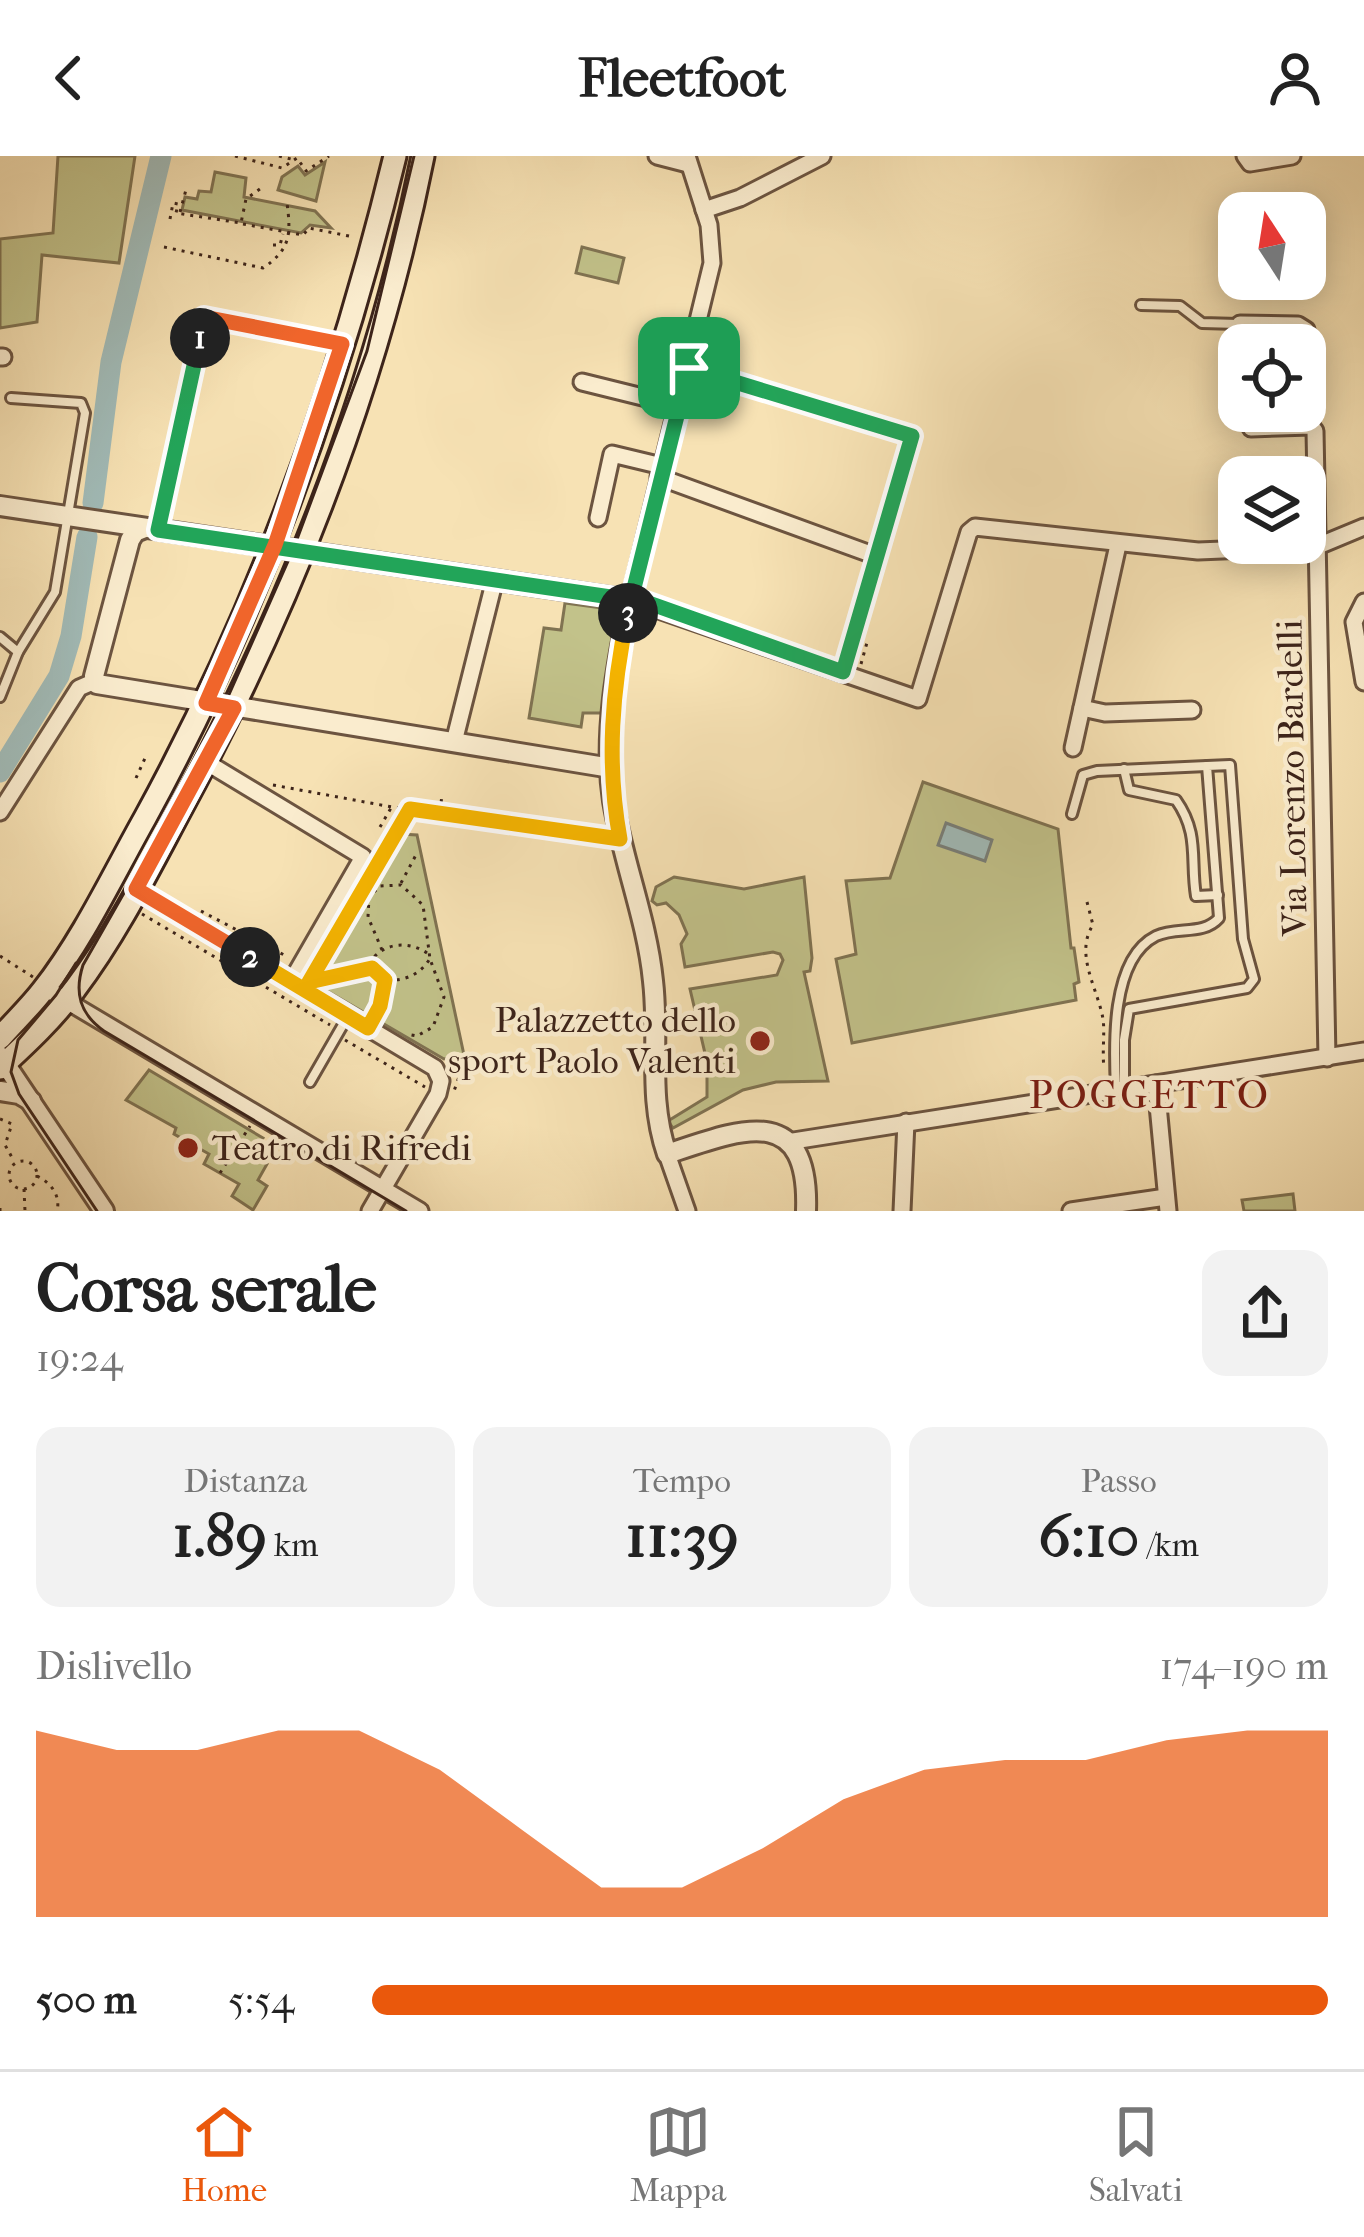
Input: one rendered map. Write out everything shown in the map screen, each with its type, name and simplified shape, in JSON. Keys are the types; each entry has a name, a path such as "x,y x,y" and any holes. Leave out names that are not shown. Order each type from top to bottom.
{"main road":[{"path":"288,548 342,344 399,156"},
{"path":"2,1059 51,991 122,861 217,705 376,352 423,156"},
{"path":"0,1038 136,900 206,762 217,705"}],"street":[{"path":"657,156 687,160 704,210 712,263 631,600 614,702 611,768 620,839 651,963 656,1005 654,1107 687,1211"},
{"path":"704,210 740,198 822,156"},
{"path":"1245,156 1258,164 1292,156"},
{"path":"152,529 204,317 342,344"},
{"path":"689,368 912,436 843,672"},
{"path":"582,382 679,406"},
{"path":"598,518 612,454 876,556"},
{"path":"0,506 631,600 918,699 972,529 991,527 1118,545 1218,550"},
{"path":"112,524 128,532 129,543"},
{"path":"1326,543 1364,527"},
{"path":"95,681 129,543 135,532 152,529"},
{"path":"1073,748 1118,545"},
{"name":"Via Lorenzo Bardelli","path":"1318,564 1327,1058"},
{"path":"454,742 495,579"},
{"path":"1364,602 1354,622 1364,682"},
{"path":"95,681 102,686 611,768"},
{"path":"0,812 79,688 95,681"},
{"path":"1082,707 1105,713 1192,710"},
{"path":"206,762 257,785 363,857 291,982"},
{"path":"136,900 291,982 344,1023 373,1020 435,1068 440,1090 370,1211"},
{"path":"51,991 420,1211"},
{"path":"668,1154 743,1130 787,1142 1115,1086 1364,1052"},
{"path":"2,1059 104,1211"},
{"path":"1156,1084 1167,1205"},
{"path":"0,1091 19,1094 35,1105"},
{"path":"902,1211 906,1122"},
{"path":"787,1142 805,1164 806,1211"},
{"path":"1071,1211 1167,1205"},
{"path":"1138,1211 1167,1205"}],"lane":[{"path":"288,548 335,400 399,156"},
{"path":"1141,305 1180,306 1202,323 1240,324"},
{"path":"0,697 17,652 55,592 84,428 81,404 11,398"},
{"path":"0,637 17,652"},
{"path":"1072,814 1083,775 1230,765 1243,939 1254,979 1247,988 1129,1009 1115,1086"},
{"path":"1115,1086 1116,1012 1136,956 1155,936 1212,926 1220,918 1207,766"},
{"path":"1124,769 1130,790 1176,800 1197,852 1196,896 1218,895"},
{"path":"310,1082 344,1023"}],"path":[{"path":"235,156 282,168 296,158"},
{"path":"279,156 296,158 306,171 329,156"},
{"path":"180,214 187,186"},
{"path":"241,224 246,199 264,187"},
{"path":"164,247 263,268 287,246 291,234 286,202"},
{"path":"170,219 173,203 178,204 176,213 180,214 291,234 302,235 309,228 367,239"},
{"path":"272,245 280,245 284,232"},
{"path":"861,666 872,626"},
{"path":"136,778 146,756"},
{"path":"257,785 620,839"},
{"path":"440,814 442,795"},
{"path":"380,827 392,807"},
{"path":"309,982 410,809"},
{"path":"401,885 417,853"},
{"path":"382,950 368,917 369,897 380,886 401,885 423,905 429,957 443,998 430,1030 417,1036 405,1034"},
{"path":"136,900 344,1023 345,1040 440,1090 460,1074 440,1060"},
{"path":"309,982 325,989 321,969 361,902"},
{"path":"1087,902 1093,925 1086,936 1090,982 1104,1023 1101,1038 1115,1086"},
{"path":"188,904 292,959 294,955"},
{"path":"372,968 382,950 410,946 429,957"},
{"path":"0,956 51,991"},
{"path":"385,980 416,974 429,957"},
{"path":"309,982 372,968"},
{"path":"372,968 385,980"},
{"path":"373,1020 385,980"},
{"path":"0,1119 11,1124 5,1145 14,1163 9,1178 14,1186 24,1189 37,1176"},
{"path":"220,1173 250,1126"},
{"path":"14,1163 29,1162 37,1176 49,1182 59,1203 57,1211"},
{"path":"24,1189 26,1211"}],"green space":[{"path":"58,156 135,156 119,263 42,255 37,322 0,328 0,239 53,233"},
{"path":"325,162 316,201 278,190 282,177 298,166 305,175"},
{"path":"215,172 246,178 244,197 315,211 331,228 310,225 301,233 182,210 185,197 197,199 199,191 211,192"},
{"path":"582,247 624,258 618,283 576,273"},
{"path":"565,603 617,610 602,713 583,713 581,727 529,718 544,628 561,630"},
{"path":"923,782 1058,829 1079,982 1074,984 1076,1000 852,1043 836,959 856,954 846,881 890,878"},
{"path":"400,834 417,835 464,1055 444,1059 322,988 318,970"},
{"path":"674,877 744,889 804,877 812,958 810,971 804,972 828,1081 776,1082 743,1090 673,1128 668,1121 707,1097 707,1062 690,989 777,975 783,960 773,952 685,967 681,944 687,934 679,915 666,903 652,901 656,887"},
{"path":"149,1070 263,1138 253,1155 267,1164 258,1180 267,1186 253,1210 232,1196 239,1184 204,1164 209,1154 174,1134 176,1128 126,1100"},
{"path":"1293,1194 1295,1211 1244,1211 1242,1200"}],"water":[{"path":"946,823 992,840 985,861 938,845"}],"waterway":[{"path":"93,503 111,362 161,156"},
{"path":"0,772 59,676 71,636 87,537"}],"tram line":[{"path":"406,1211 104,1031 84,1010 79,985 83,965 223,708 293,550 367,351 414,156"},
{"path":"76,963 18,1040 11,1072 19,1094 97,1211"}],"place":[{"name":"Palazzetto dello sport Paolo Valenti","path":"760,1041"},
{"name":"Teatro di Rifredi","path":"188,1148"}],"district":[{"name":"POGGETTO","path":"1150,1095"}],"route":[{"path":"689,368 631,600 275,545 158,530 204,317 342,344 275,545 206,703 234,708 136,889 368,1028 380,1006 385,980 372,968 309,982 410,809 620,839 611,780 612,729 631,600 843,672 912,436 689,368"}]}
